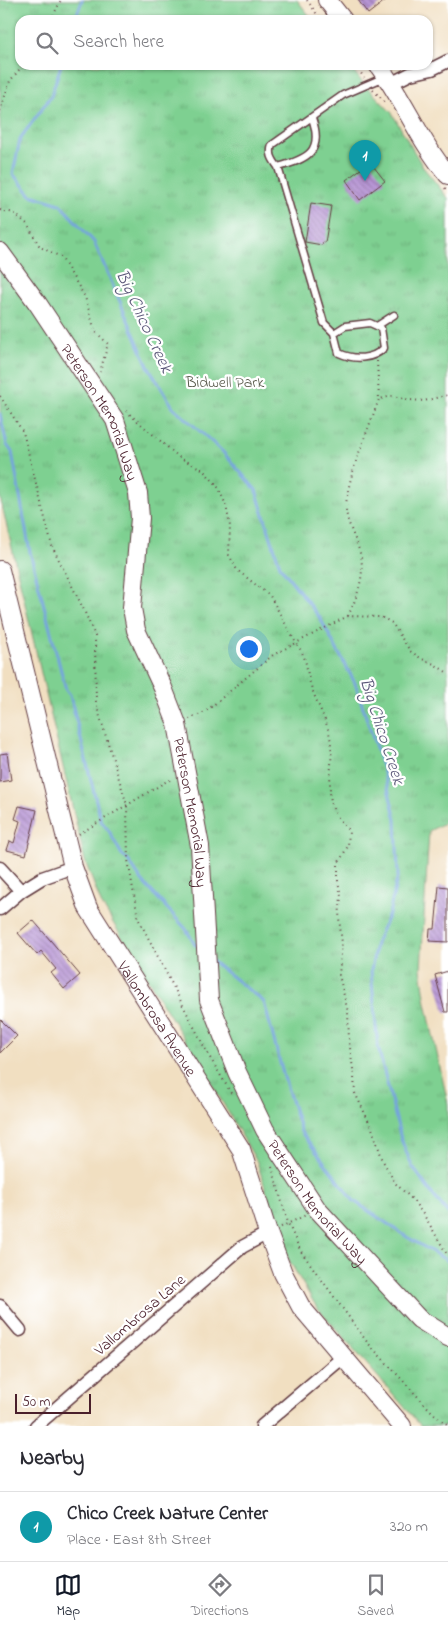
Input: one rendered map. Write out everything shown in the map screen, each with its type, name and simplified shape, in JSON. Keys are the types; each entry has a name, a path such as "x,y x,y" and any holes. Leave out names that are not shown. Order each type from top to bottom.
{"street":[{"path":"327,0 339,15"},
{"path":"433,69 448,61"},
{"path":"432,70 410,74 385,75 436,161 448,175"},
{"name":"Peterson Memorial Way","path":"0,252 38,304 116,420 138,493 140,518 132,608 136,630 163,688 177,724 200,846 209,1000 237,1072 265,1130 317,1209 419,1319 448,1336"},
{"name":"Vallombrosa Avenue","path":"0,570 66,841 88,908 240,1150 246,1162 268,1233 283,1273 301,1308 402,1426"},
{"path":"0,909 21,891 42,878 73,867"},
{"path":"0,868 21,891"},
{"name":"Vallombrosa Lane","path":"36,1426 242,1247 268,1233"},
{"path":"0,1306 20,1330"},
{"path":"262,1426 342,1358"}],"lane":[{"path":"334,333 345,326 370,323 382,328 384,348 376,356 350,358 339,353 334,333 324,323 278,167 270,152 272,145 343,95 385,75"},
{"path":"278,167 299,161 312,152 316,142 316,131 312,118"},
{"path":"377,326 394,315"}],"path":[{"path":"54,15 61,0"},
{"path":"307,0 318,15"},
{"path":"0,111 10,81 19,70"},
{"path":"0,210 14,213 27,224 40,247 61,257 85,297 95,331 108,344 101,366 98,394"},
{"path":"348,616 357,595 362,574 360,555 346,511 347,501 362,444 380,399 376,356"},
{"path":"380,399 392,396 424,401 448,395"},
{"path":"0,396 23,432 52,546 95,636 96,704 127,805 128,860 138,918 209,1056 231,1094"},
{"path":"122,407 180,458 202,469 217,486 226,505 230,526 230,555 237,570 270,596 301,649 308,666 310,685 324,718 331,742 331,804 338,818 349,831 348,846 338,864 338,881 341,896 339,918 342,943 339,975 348,1012 349,1041 355,1093 395,1183 412,1200 427,1220 448,1256"},
{"path":"177,724 205,712 273,655 348,616 381,617 392,623 410,651 448,673"},
{"path":"66,841 167,781 187,774"},
{"path":"271,1163 288,1223 300,1250 367,1342 433,1413 448,1425"},
{"path":"268,1233 317,1209"}],"green space":[{"name":"Bidwell Park","path":"0,0 297,0 309,15 15,15 15,70 353,70 392,113 423,167 448,198 448,821 429,831 421,969 426,1003 448,1104 448,1426 421,1426 316,1306 287,1257 257,1162 213,1086 101,903 85,861 0,497"}],"building":[{"path":"358,0 386,0 368,14"},
{"path":"370,162 385,181 360,200 346,180"},
{"path":"311,203 331,206 325,243 323,242 322,245 305,242"},
{"path":"7,753 11,780 0,782 0,754"},
{"path":"19,806 37,810 26,855 7,850 10,841 14,843 20,821 15,819"},
{"path":"439,886 448,887 448,942 429,941 430,929 435,929"},
{"path":"33,920 80,975 64,989 51,973 56,969 41,951 37,955 18,933"},
{"path":"448,971 448,1012 445,1012 435,975"},
{"path":"0,1019 17,1036 0,1053"}],"waterway":[{"name":"Big Chico Creek","path":"77,15 82,0"},
{"name":"Big Chico Creek","path":"59,70 51,96 20,139 13,174 31,195 60,204 94,242 148,366 173,407 222,451 256,490 280,566 320,618 355,683 383,769 396,820 398,874 389,914 376,943 371,971 378,1047 401,1139 412,1166 448,1213"},
{"path":"0,414 7,445 12,452 30,552 66,690 70,695 101,821 109,831 122,855 128,860 142,881 186,929 195,945 199,945"},
{"path":"212,961 264,1002 301,1132 354,1201 407,1237 448,1261"}],"place":[{"name":"Chico Creek Nature Center","path":"365,181"}]}
